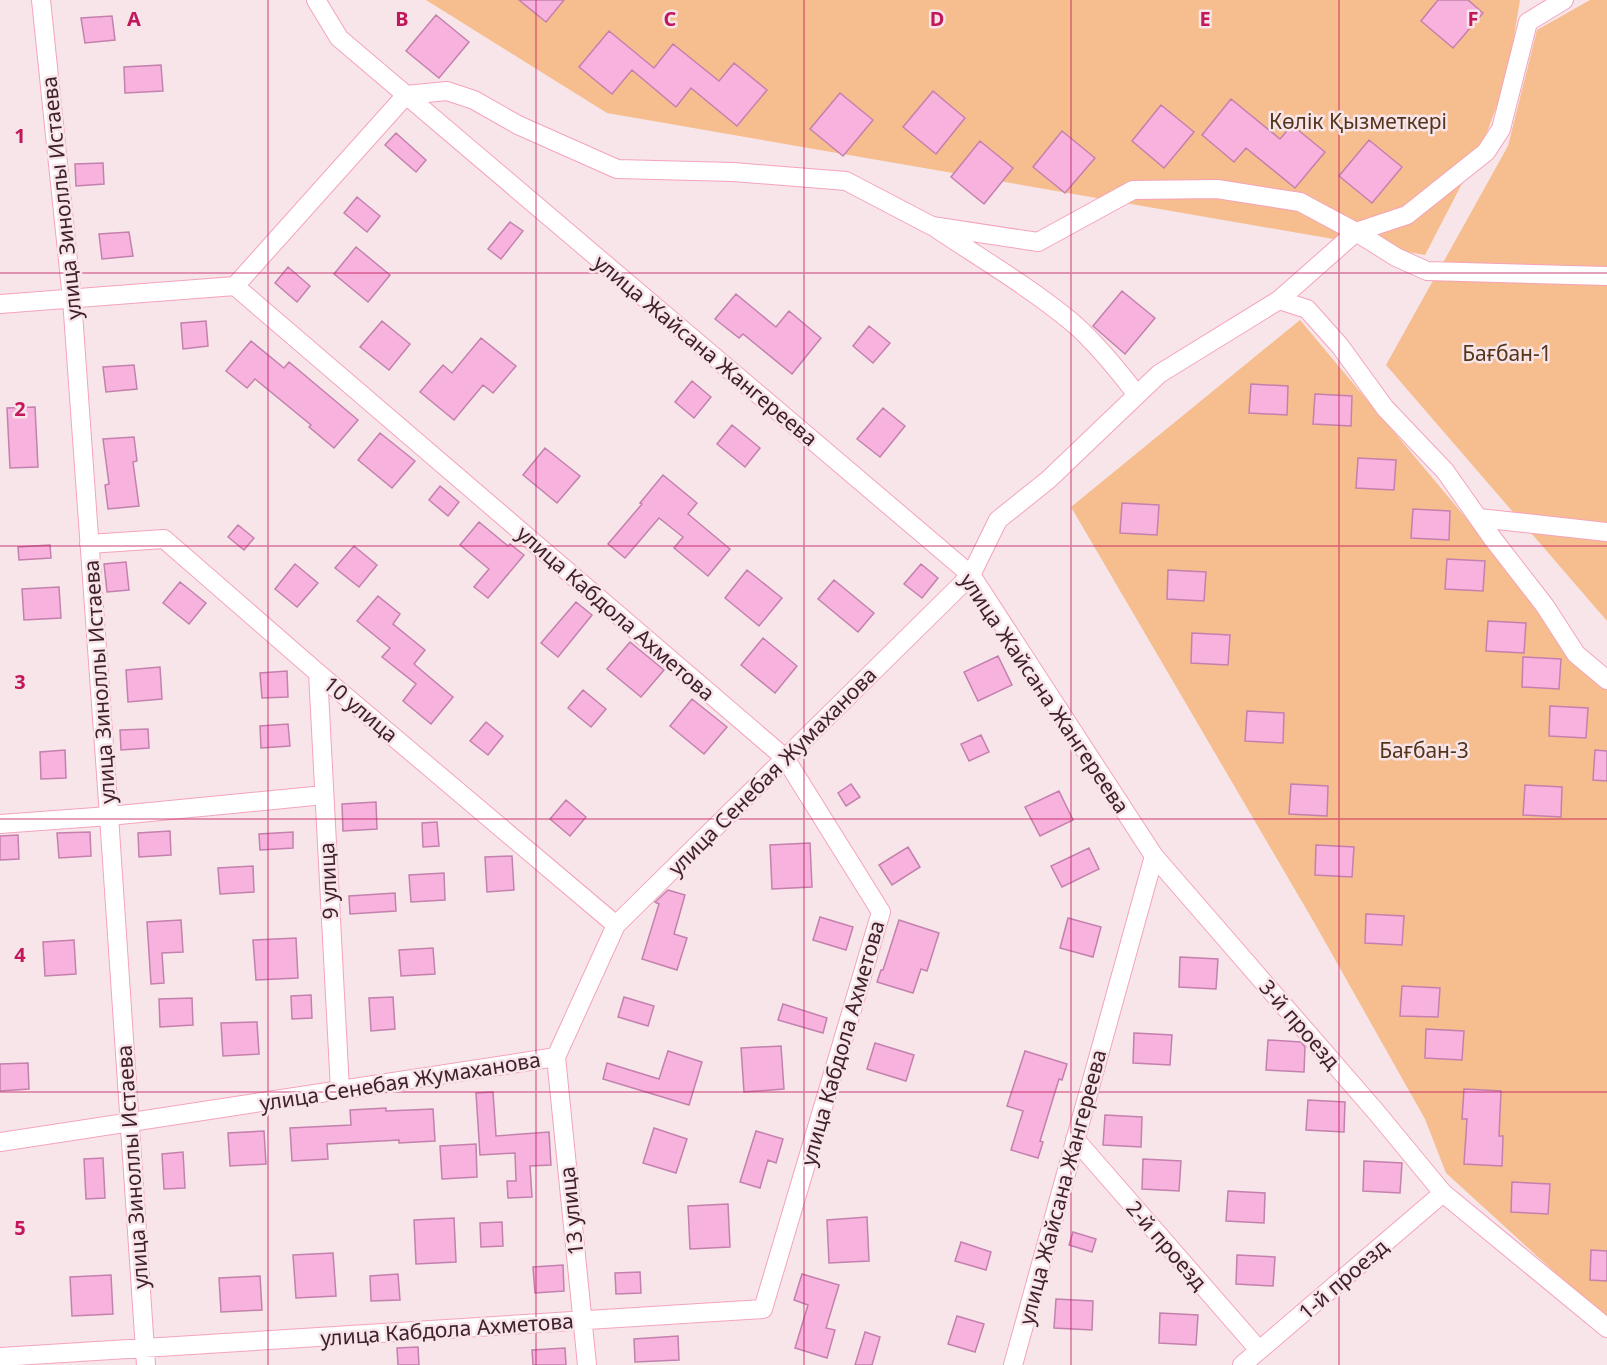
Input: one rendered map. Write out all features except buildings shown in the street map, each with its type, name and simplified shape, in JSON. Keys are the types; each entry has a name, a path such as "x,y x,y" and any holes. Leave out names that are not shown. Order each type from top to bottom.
{"street":[{"name":"улица Зиноллы Истаева","path":"41,0 72,299 145,1356"},
{"name":"улица Жайсана Жангереева","path":"316,0 339,38 971,575 1154,856 1013,1365"},
{"path":"1356,232 1407,215 1486,152 1501,129 1528,22 1564,0"},
{"path":"0,304 235,286 406,95 447,91 474,100 518,125 617,169 733,172 846,181 932,226 1040,298 1073,324 1100,350 1137,395"},
{"path":"932,226 1038,242 1133,190 1217,189 1300,202 1356,232 1396,257 1426,271 1607,276"},
{"name":"улица Сенебая Жумаханова","path":"0,1142 556,1057 616,925 971,575 998,520 1048,480 1159,374 1279,300 1356,232"},
{"name":"улица Кабдола Ахметова","path":"0,1357 145,1356 583,1320 763,1309 881,912 785,758 235,286"},
{"path":"1279,300 1306,309 1340,346 1385,408 1445,471 1545,606 1576,654 1607,680"},
{"path":"1479,518 1607,532"},
{"name":"10 улица","path":"89,544 164,539 318,673 616,925"},
{"name":"9 улица","path":"318,673 340,1090"},
{"path":"0,824 324,795"},
{"name":"3-й проезд","path":"1154,856 1377,1113 1443,1193 1607,1328"},
{"name":"13 улица","path":"556,1057 587,1365"},
{"name":"2-й проезд","path":"1075,1139 1259,1350"},
{"name":"1-й проезд","path":"1242,1365 1443,1193"}],"green space":[{"name":"Көлік Қызметкері","path":"426,0 1520,0 1507,78 1483,143 1425,255 607,113"},
{"name":"Бағбан-1","path":"1590,0 1607,0 1607,621 1386,365 1508,146 1537,30"},
{"name":"Бағбан-3","path":"1300,320 1607,686 1607,1320 1446,1173 1425,1119 1315,924 1071,507"}]}
